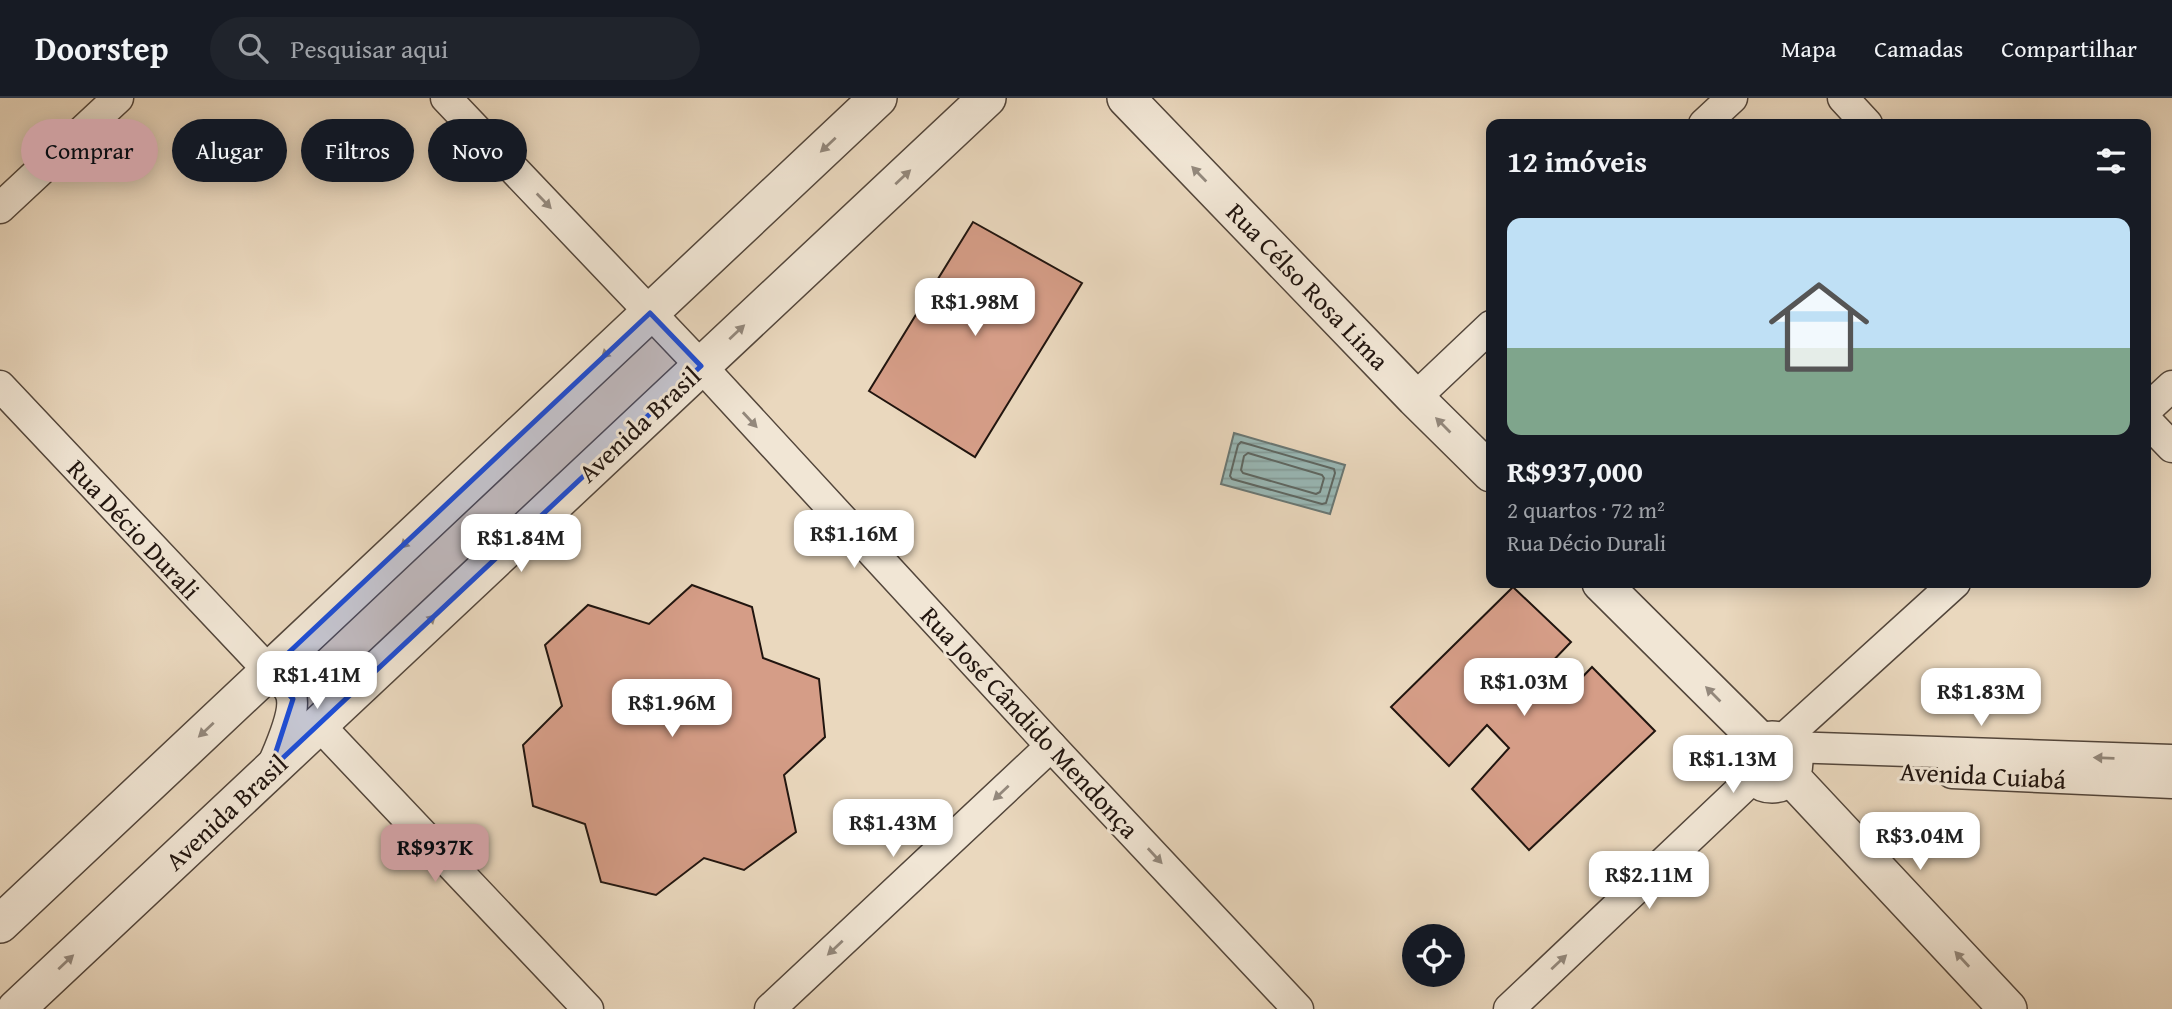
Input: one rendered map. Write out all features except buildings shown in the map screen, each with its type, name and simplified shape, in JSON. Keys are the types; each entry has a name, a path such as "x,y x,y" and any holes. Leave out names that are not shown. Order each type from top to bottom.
{"street":[{"path":"0,208 118,98"},
{"name":"Rua José Cândido Mendonça","path":"446,98 701,366 1298,1009"},
{"path":"0,925 878,98"},
{"name":"Avenida Brasil","path":"16,1009 987,98"},
{"name":"Rua Célso Rosa Lima","path":"1126,98 1486,468"},
{"path":"1709,119 1732,98"},
{"path":"1843,98 1862,119"},
{"path":"1415,397 1486,331"},
{"name":"Rua Décio Durali","path":"0,386 269,671 289,688 293,699 291,714 270,770"},
{"path":"2151,405 2172,386"},
{"path":"2151,424 2172,447"},
{"path":"1606,588 1778,758 2008,1009"},
{"path":"1509,1009 1778,758 1950,588"},
{"path":"319,725 588,1009"},
{"path":"770,1009 1051,746"},
{"name":"Avenida Cuiabá","path":"1778,758 2172,760"},
{"name":"Avenida Cuiabá","path":"1778,758 2172,783"}],"highlighted area":[{"path":"650,313 701,366 270,770 293,699 269,671"}],"water":[{"path":"1234,433 1345,465 1330,514 1221,484"}]}
